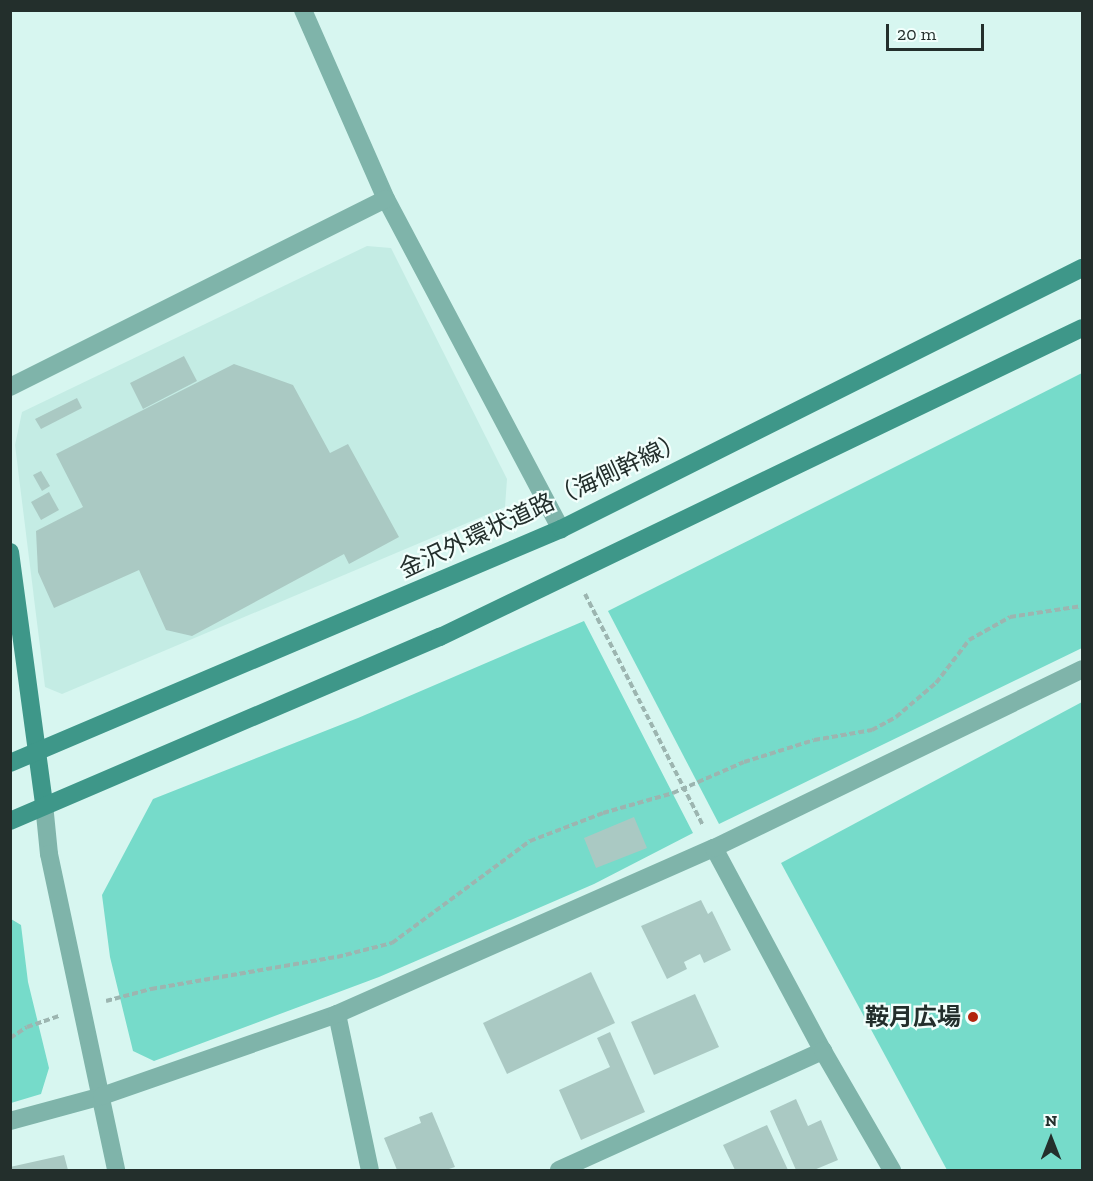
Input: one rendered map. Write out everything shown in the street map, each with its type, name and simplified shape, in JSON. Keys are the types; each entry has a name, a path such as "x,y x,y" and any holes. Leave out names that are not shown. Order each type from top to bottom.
{"street":[{"path":"303,10 386,199 561,529"},
{"path":"10,387 386,199"},
{"name":"金沢外環状道路（海側幹線）","path":"10,763 561,529 1083,268"},
{"path":"10,821 44,804 303,699 1083,328"},
{"path":"10,552 38,751 48,854 102,1096 116,1170"},
{"path":"10,1121 102,1096 337,1014 714,848 1083,669"},
{"path":"714,848 823,1052 892,1170"},
{"path":"337,1014 370,1170"},
{"path":"560,1170 823,1052"}],"path":[{"path":"574,572 714,848"},
{"path":"10,1038 27,1028 83,1008 151,989 337,957 392,943 530,841 683,788 744,762 814,740 872,730 896,717 936,683 969,640 1010,617 1083,606"}],"shaded area":[{"path":"367,246 391,248 507,479 505,507 62,694 45,687 15,445 22,412"}],"green space":[{"path":"1082,373 1082,648 719,824 608,611"},
{"path":"584,621 693,833 594,884 379,977 154,1061 133,1051 110,957 102,895 153,799 358,718"},
{"name":"鞍月広場","path":"1082,702 1082,1170 947,1170 781,863"},
{"path":"11,919 21,925 28,982 49,1068 41,1094 11,1103"}],"building":[{"path":"184,356 197,381 143,409 130,383"},
{"path":"234,364 293,385 330,453 348,444 399,537 349,564 344,554 192,636 166,630 139,570 54,608 38,572 36,531 83,507 56,454"},
{"path":"77,398 82,408 41,429 35,419"},
{"path":"41,471 50,486 42,491 33,475"},
{"path":"49,492 59,510 41,520 31,502"},
{"path":"634,817 647,848 596,868 584,838"},
{"path":"701,900 708,914 712,911 731,950 704,963 700,954 684,962 687,969 667,979 641,926"},
{"path":"591,972 615,1023 507,1074 483,1023"},
{"path":"695,994 719,1047 654,1075 631,1022"},
{"path":"610,1032 645,1112 581,1140 559,1090 610,1067 597,1038"},
{"path":"796,1099 808,1126 821,1120 838,1160 814,1170 796,1170 770,1111"},
{"path":"432,1112 455,1167 446,1170 397,1170 384,1138 421,1123 419,1117"},
{"path":"767,1125 788,1170 735,1170 723,1145"},
{"path":"64,1155 68,1170 10,1170 10,1167"}],"place":[{"name":"鞍月広場","path":"973,1017"}]}
